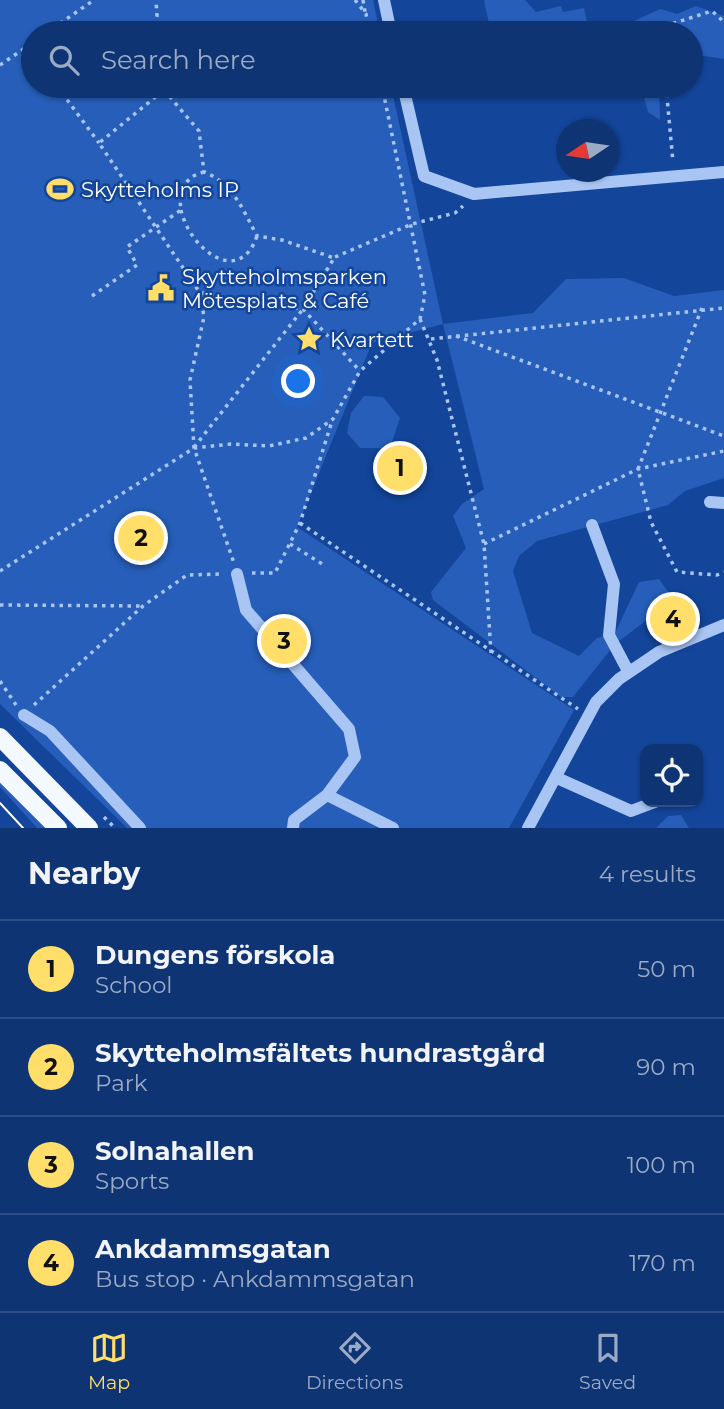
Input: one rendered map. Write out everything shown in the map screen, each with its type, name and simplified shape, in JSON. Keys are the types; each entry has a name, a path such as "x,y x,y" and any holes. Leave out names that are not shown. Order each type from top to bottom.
{"main road":[{"path":"0,737 89,828"},
{"path":"0,770 58,828"}],"street":[{"path":"384,0 388,21"},
{"path":"406,98 424,176 474,194 724,172"},
{"path":"710,502 724,503"},
{"path":"592,525 614,584 609,635 628,671"},
{"path":"237,574 246,610 349,729 355,757 327,796 294,820 293,828"},
{"path":"528,828 596,702 628,671 676,643 724,625"},
{"path":"23,715 50,731 139,828"},
{"path":"557,778 631,811 642,807"},
{"path":"327,796 393,828"}],"path":[{"path":"63,21 94,0"},
{"path":"156,0 156,21"},
{"path":"355,0 366,14"},
{"path":"363,0 367,21"},
{"path":"681,21 712,11 724,22"},
{"path":"0,65 21,51"},
{"path":"66,98 201,293 204,317 190,380 194,448 237,574"},
{"path":"99,143 154,98"},
{"path":"171,98 199,131 204,172"},
{"path":"385,98 425,295 420,319 360,371 333,419 300,523 589,716"},
{"path":"667,98 674,178"},
{"path":"204,172 218,178 237,197 257,236 248,251 236,260 224,261 213,256 191,238 179,198 183,187 190,178 204,172"},
{"path":"0,571 194,448 303,309 334,258 412,223 455,214 474,194"},
{"path":"92,296 137,265 127,247 181,210"},
{"path":"257,236 282,240 334,258"},
{"path":"201,293 303,309 360,371"},
{"path":"431,339 702,308 724,308"},
{"path":"702,308 638,469 650,522 677,572 717,575 724,572"},
{"path":"420,319 431,339 484,544 491,653"},
{"path":"454,336 724,436"},
{"path":"194,448 231,444 269,446 306,438 333,419"},
{"path":"484,544 638,469 724,451"},
{"path":"289,543 324,565"},
{"path":"0,605 143,606 23,715 0,681"}],"shaded area":[{"path":"0,0 373,0 377,21 21,21 21,98 394,98 443,324 372,343 297,527 574,710 509,828 127,828 0,704"},
{"path":"484,0 525,0 536,12 561,6 563,12 584,8 587,21 488,21"},
{"path":"696,6 724,16 724,59 703,56 703,21 634,21 660,9 677,14"},
{"path":"644,98 659,98 660,120 648,112"},
{"path":"624,278 674,296 724,290 724,478 685,491 668,505 537,541 519,556 513,571 532,633 579,656 597,638 615,633 639,582 659,579 671,596 659,611 615,644 573,697 561,697 433,600 431,592 466,548 453,516 462,504 484,489 443,324 533,313 566,279"},
{"path":"364,396 383,397 400,418 390,448 360,448 347,433 351,413"},
{"path":"0,780 45,828 37,828 0,787"},
{"path":"681,815 689,828 656,828 668,816"}],"tram line":[{"path":"0,803 23,828"}],"place":[{"name":"Skytteholms IP","path":"60,189"},
{"name":"Skytteholmsparken Mötesplats & Café","path":"161,288"},
{"name":"Kvartett","path":"309,339"},
{"name":"Dungens förskola","path":"400,468"},
{"name":"Skytteholmsfältets hundrastgård","path":"141,538"},
{"name":"Ankdammsgatan","path":"673,619"},
{"name":"Solnahallen","path":"284,641"}]}
